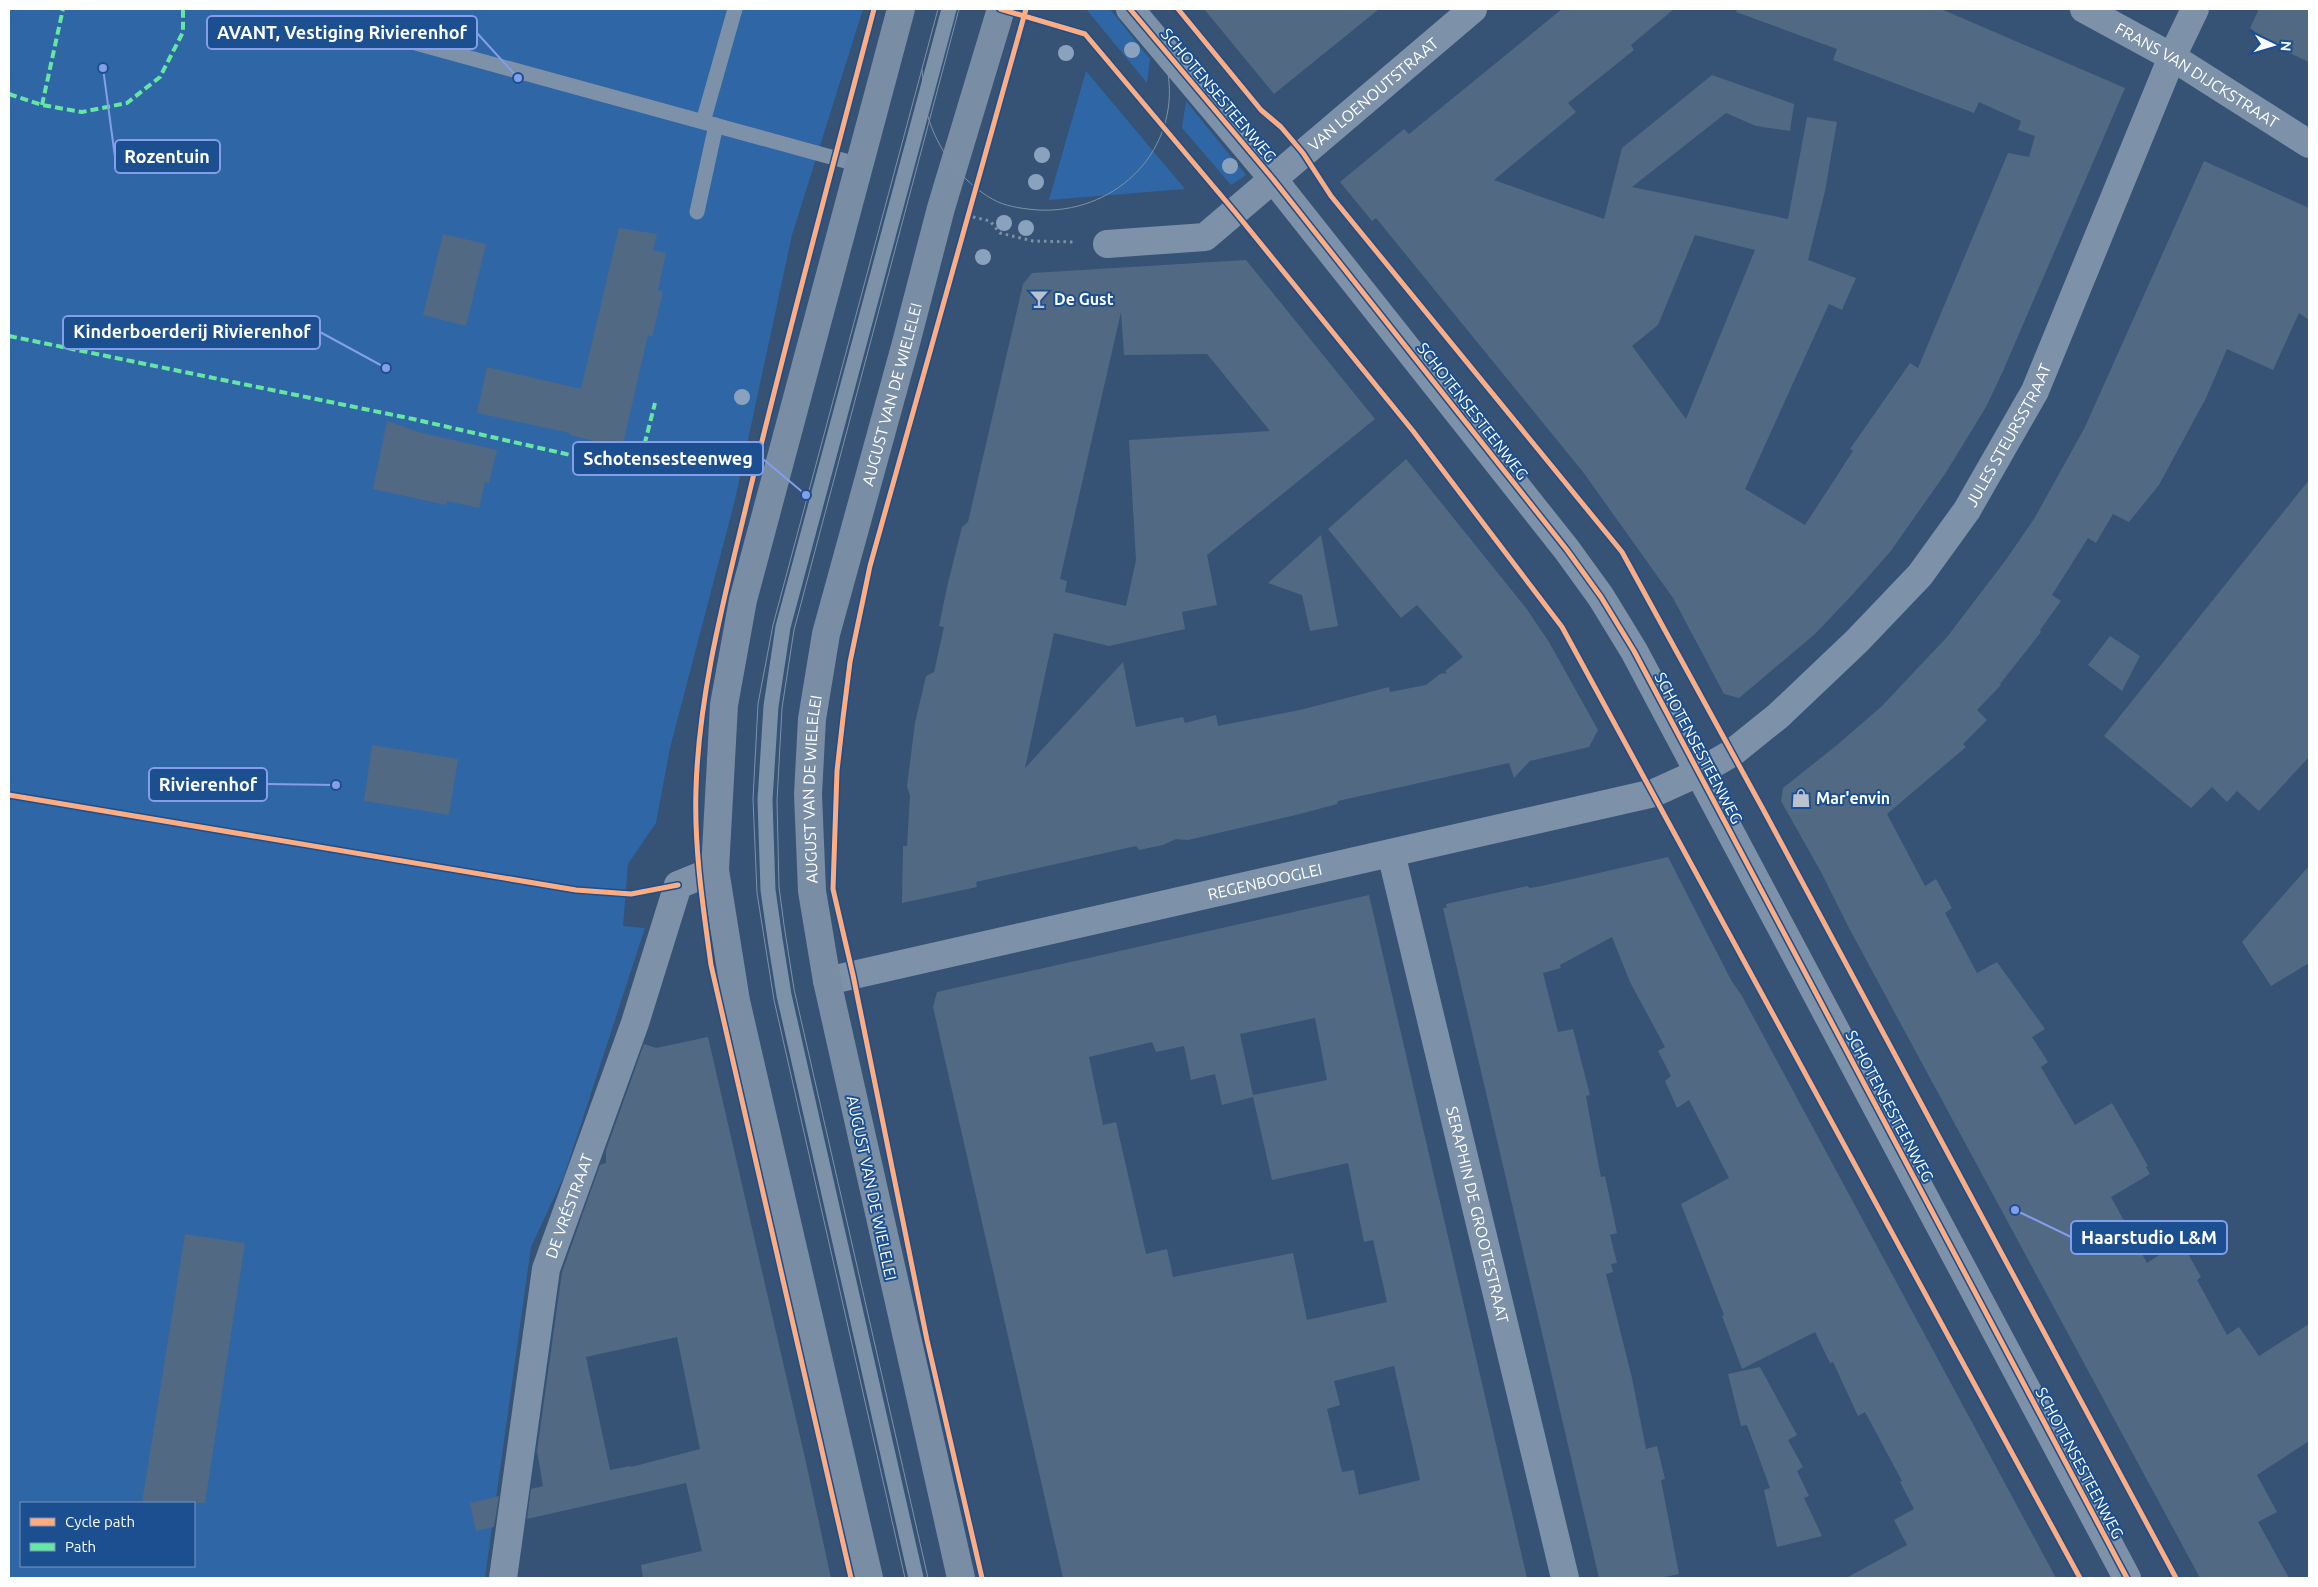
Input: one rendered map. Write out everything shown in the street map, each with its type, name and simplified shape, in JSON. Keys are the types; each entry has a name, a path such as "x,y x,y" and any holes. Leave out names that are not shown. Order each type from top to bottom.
{"main road":[{"path":"869,1578 736,1001 728,963 715,870 724,705 744,600 902,9"},
{"name":"AUGUST VAN DE WIELELEI","path":"961,1578 827,981 812,891 808,794 812,719 826,634 941,208 1000,9"}],"street":[{"name":"SCHOTENSESTEENWEG","path":"1130,9 1273,179 1567,550 1601,597 1634,650 2127,1578"},
{"name":"VAN LOENOUTSTRAAT","path":"1273,179 1473,9"},
{"name":"FRANS VAN DIJCKSTRAAT","path":"2084,9 2172,57 2309,144"},
{"name":"JULES STEURSSTRAAT","path":"1698,773 1732,752 1778,716 1857,641 1920,575 1968,510 2035,392 2172,57 2195,9"},
{"name":"SCHOTENSESTEENWEG","path":"1107,244 1205,237 1273,179"},
{"name":"REGENBOOGLEI","path":"827,981 1654,793 1698,773"},
{"name":"SERAPHIN DE GROOTESTRAAT","path":"1390,853 1565,1578"},
{"name":"DE VRÉSTRAAT","path":"503,1578 546,1269 635,1023 678,885 715,870"}],"lane":[{"path":"697,212 709,124 735,9"},
{"path":"916,1578 784,995 768,890 765,800 771,706 783,627 949,9"},
{"path":"412,42 860,165"}],"path":[{"path":"968,216 970,208"}],"shaded area":[{"path":"9,9 863,9 792,235 735,500 670,748 656,823 628,864 623,926 645,928 564,1176 531,1247 485,1578 9,1578"},
{"path":"1086,9 1110,9 1150,59 1147,83"},
{"path":"1086,71 1185,189 1049,200"},
{"path":"1186,101 1246,175 1231,185 1182,128"}],"building":[{"path":"1204,9 1379,9 1274,94"},
{"path":"1562,9 1674,9 1631,45 1634,50 1568,103 1576,112 1494,180 1604,219 1622,148 1712,75 1794,104 1790,131 1756,126 1726,113 1632,187 1788,219 1807,117 1837,122 1825,191 1808,260 1856,278 1842,310 1829,304 1745,489 1805,525 1853,451 1850,449 1910,363 1918,368 2008,153 2029,157 2035,136 2018,130 2021,121 1979,102 1974,113 1833,60 1837,49 1736,12 1737,9 1941,9 2125,88 2003,371 1986,407 1945,474 1890,552 1853,594 1815,634 1739,698 1724,694 1673,598 1583,472 1376,218 1372,221 1340,182 1404,129 1409,134","holes":["1695,235 1755,250 1686,419 1632,346 1658,325"]},
{"path":"2259,9 2309,9 2309,62 2253,36 2255,32 2250,28"},
{"path":"2204,161 2309,208 2309,320 2299,313 2273,370 2227,349 2206,398 2159,485 2129,522 2113,514 2096,543 2088,538 2052,595 2061,601 2040,630 2041,632 2001,685 1977,710 1987,720 1963,744 1966,747 1887,814 1925,886 1936,879 1952,908 1945,913 1977,973 1997,962 2045,1029 2032,1037 2048,1062 2041,1067 2075,1125 2112,1103 2148,1166 2146,1167 2150,1174 2111,1197 2147,1263 2181,1241 2201,1277 2197,1280 2227,1335 2239,1327 2259,1356 2309,1324 2309,1441 2257,1475 2277,1512 2258,1522 2289,1578 2200,1578 1849,928 1821,872 1781,801 1783,788 1882,706 1947,637 2005,561 2034,519 2085,427"},
{"path":"619,228 657,234 653,250 666,253 658,290 663,292 652,337 648,335 622,448 570,435 570,433 477,413 487,367 581,389"},
{"path":"443,234 486,244 466,326 423,315"},
{"path":"1246,260 1375,419 1207,555 1217,605 1182,612 1185,629 1109,646 1054,633 1025,768 1123,662 1136,727 1183,717 1185,723 1216,715 1218,726 1300,710 1389,687 1390,692 1426,685 1440,674 1447,673 1445,671 1463,657 1417,605 1401,618 1328,529 1406,459 1526,608 1549,642 1598,730 1589,747 1530,761 1514,778 1509,763 1338,801 1337,804 1300,814 1188,840 1176,839 1163,845 1139,850 1136,846 976,882 977,887 902,903 903,846 907,846 910,796 907,786 915,723 926,676 934,672 944,627 939,626 947,587 962,527 968,522 1023,284 1032,273","holes":["1121,312 1124,355 1207,354 1270,431 1129,440 1136,560 1126,606 1065,592 1067,581 1060,579"]},
{"path":"387,421 422,433 497,450 489,483 485,482 479,508 447,501 446,505 373,489"},
{"path":"2309,480 2309,757 2259,811 2237,791 2227,802 2212,787 2191,808 2104,736"},
{"path":"1321,535 1338,626 1310,631 1302,595 1268,583"},
{"path":"2110,636 2140,656 2122,691 2088,665"},
{"path":"372,745 458,759 449,815 364,801"},
{"path":"1668,857 1731,980 1742,996 2056,1578 1846,1578 1907,1545 1894,1520 1914,1509 1900,1482 1902,1481 1865,1412 1858,1416 1833,1362 1830,1363 1815,1332 1742,1369 1722,1316 1724,1315 1681,1204 1729,1178 1689,1100 1677,1108 1665,1081 1671,1076 1658,1051 1665,1047 1630,982 1612,937 1560,965 1561,968 1543,973 1558,1032 1573,1029 1590,1095 1586,1096 1601,1177 1605,1176 1617,1233 1610,1235 1617,1263 1611,1264 1613,1272 1606,1274 1632,1378 1646,1449 1657,1446 1665,1479 1661,1480 1679,1574 1660,1578 1599,1578 1443,908 1447,908 1446,904 1527,886 1530,888 1542,886"},
{"path":"2309,866 2309,963 2271,986 2242,942"},
{"path":"1369,895 1527,1578 1063,1578 933,1007 937,992","holes":["1315,1018 1327,1080 1253,1095 1240,1034","1152,1042 1156,1052 1184,1046 1191,1080 1215,1074 1222,1105 1253,1097 1272,1180 1348,1163 1364,1242 1373,1240 1387,1302 1307,1320 1293,1253 1173,1277 1167,1249 1146,1254 1116,1122 1103,1125 1089,1057","1394,1366 1420,1480 1359,1495 1354,1470 1342,1472 1327,1409 1340,1405 1334,1381"]},
{"path":"708,1037 831,1578 643,1578 641,1565 702,1551 686,1483 527,1519 531,1489 543,1486 537,1451 562,1272 600,1165 606,1163 606,1150 644,1044 656,1048","holes":["677,1337 700,1449 631,1467 610,1470 586,1357"]},
{"path":"185,1234 245,1243 205,1503 142,1502"},
{"path":"1760,1367 1797,1435 1788,1440 1803,1467 1797,1471 1809,1496 1804,1498 1822,1536 1777,1547 1764,1490 1770,1488 1747,1425 1741,1426 1728,1374"},
{"path":"499,1496 494,1527 476,1531 470,1503"}],"tram line":[{"path":"905,1578 774,1000 757,893 753,799 758,704 773,625 938,9"},
{"path":"928,1578 794,989 779,887 777,801 782,708 794,630 959,9"},
{"path":"922,70 926,110 935,135 956,169 976,188 998,202 1028,209 1065,209 1091,202 1114,191 1134,175 1150,156 1161,134 1168,109 1169,82 1164,53 1157,34 1141,9"}],"marked path":[{"path":"42,105 63,9"},
{"path":"9,94 42,105 82,112 127,103 160,77 183,32 183,9"},
{"path":"9,336 413,419 614,465 631,463 642,454 655,403"}],"cycle path":[{"path":"851,1578 711,965 696,833 696,789 702,713 724,601 780,369 874,9"},
{"path":"1000,9 1085,34 1235,212 1413,431 1562,627 2080,1578"},
{"path":"982,1578 927,1340 853,975 833,889 837,771 843,718 850,662 870,566 1026,9"},
{"path":"1130,9 1273,179 1567,550 1601,597 1634,651 2127,1578"},
{"path":"1178,9 1261,110 1281,127 1303,153 1331,196 1622,552 1764,811 2176,1578"},
{"path":"9,795 576,890 631,894 678,885"}],"place":[{"name":"Rozentuin","path":"103,68"},
{"name":"AVANT, Vestiging Rivierenhof","path":"518,78"},
{"name":"De Gust","path":"1039,299"},
{"name":"Kinderboerderij Rivierenhof","path":"386,368"},
{"name":"Schotensesteenweg","path":"806,495"},
{"name":"Rivierenhof","path":"336,785"},
{"name":"Mar'envin","path":"1801,798"},
{"name":"Haarstudio L&M","path":"2015,1210"}]}
